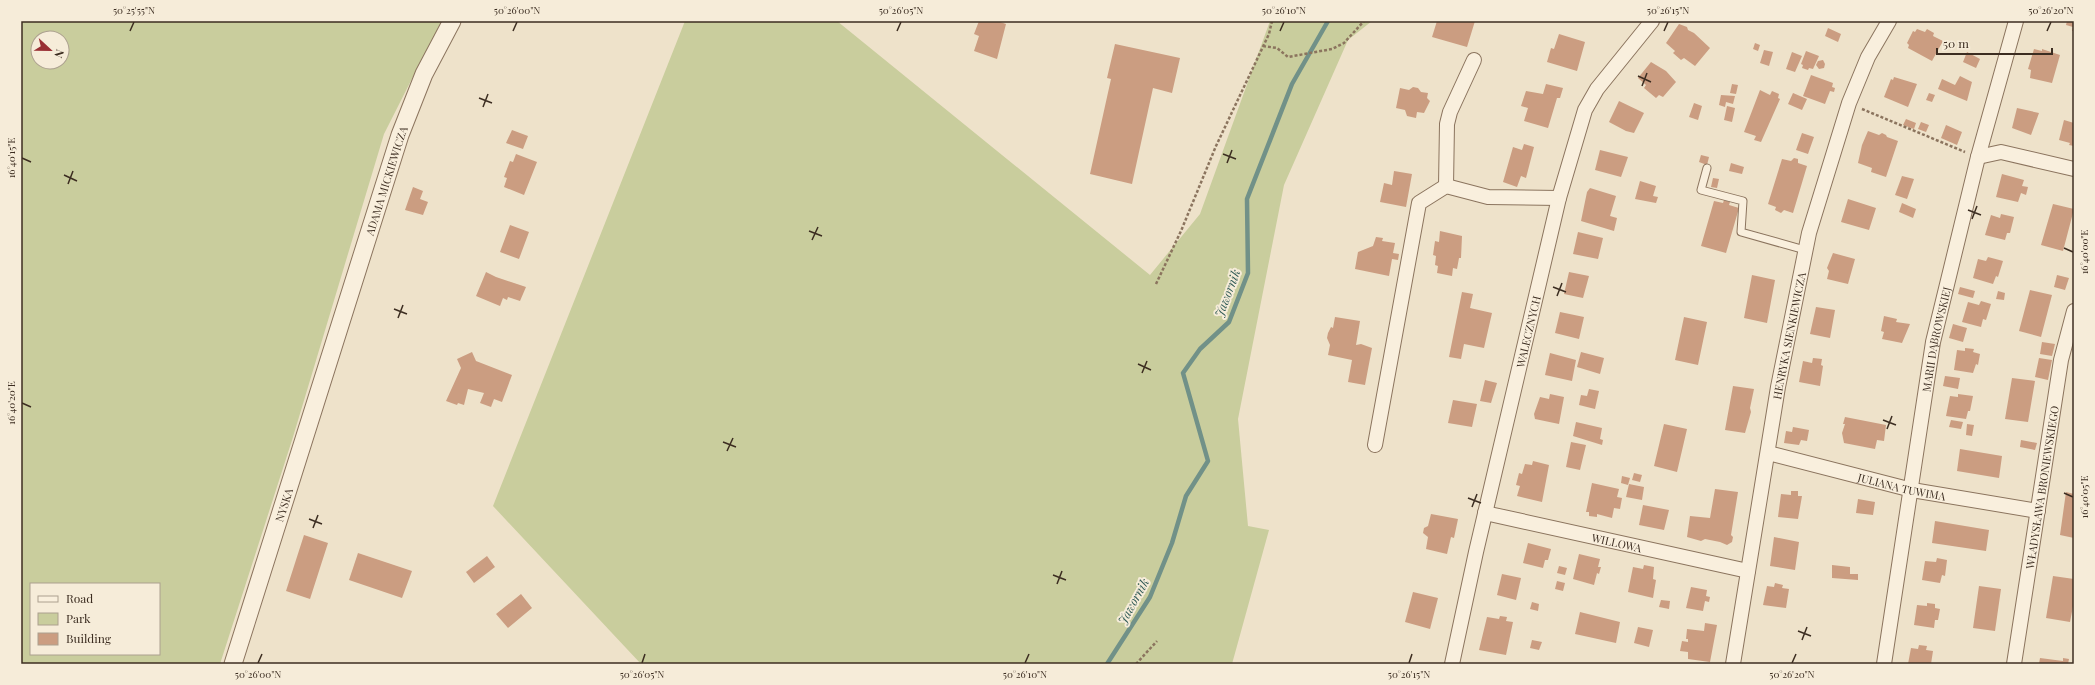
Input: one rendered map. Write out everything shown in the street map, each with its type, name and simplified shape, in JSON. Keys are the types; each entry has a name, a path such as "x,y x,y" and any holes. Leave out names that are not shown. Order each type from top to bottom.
{"street":[{"name":"ADAMA MICKIEWICZA","path":"333,345 412,103 435,50 452,21"},
{"name":"WALECZNYCH","path":"1452,664 1485,513 1559,198 1585,110 1590,99 1652,21"},
{"name":"HENRYKA SIENKIEWICZA","path":"1733,664 1768,454 1805,250 1816,209 1849,104 1868,57 1889,21"},
{"name":"MARII DĄBROWSKIEJ","path":"1884,664 1912,490 1933,342 1978,157 2016,21"},
{"path":"1446,186 1447,124 1450,112 1474,60"},
{"path":"1978,157 2001,152 2074,170"},
{"path":"1375,445 1419,204 1446,186 1488,197 1559,198"},
{"name":"WŁADYSŁAWA BRONIEWSKIEGO","path":"2014,664 2061,360 2074,311"},
{"name":"NYSKA","path":"233,664 333,345"},
{"name":"JULIANA TUWIMA","path":"1768,454 1912,490 2038,511"},
{"name":"WILLOWA","path":"1485,513 1748,571"}],"lane":[{"path":"1706,168 1701,190 1744,201 1741,232 1805,250"}],"path":[{"path":"1156,284 1181,231 1216,146 1264,46 1272,21"},
{"path":"1264,46 1277,48 1288,57 1332,49 1344,43 1364,21"},
{"path":"1849,104 1978,157"},
{"path":"1136,664 1158,641"}],"green space":[{"path":"21,21 444,21 428,47 384,134 293,437 220,664 21,664"},
{"path":"685,21 837,21 1150,275 1200,214 1270,21 1372,21 1348,40 1284,185 1238,419 1248,526 1269,530 1232,664 641,664 493,506"}],"building":[{"path":"979,21 997,21 1006,24 997,59 974,51 979,36 974,34"},
{"path":"1437,21 1475,21 1467,47 1432,37"},
{"path":"2067,21 2074,21 2074,31 2072,31 2073,27 2066,25"},
{"path":"1679,24 1687,27 1688,30 1694,33 1710,48 1695,66 1684,58 1681,60 1673,53 1675,51 1666,43"},
{"path":"1828,28 1841,34 1838,42 1825,36"},
{"path":"1917,29 1925,32 1927,29 1934,33 1933,36 1943,41 1932,61 1908,48 1909,45 1907,43 1913,31 1915,32"},
{"path":"1559,34 1585,42 1577,71 1547,62 1551,48 1554,49"},
{"path":"1755,43 1760,45 1758,51 1753,49"},
{"path":"1115,44 1180,58 1172,93 1153,88 1132,184 1090,174 1111,79 1107,78"},
{"path":"2034,49 2042,51 2042,49 2060,55 2052,83 2030,78 2031,70 2028,69"},
{"path":"1764,50 1773,52 1769,66 1760,63"},
{"path":"1806,51 1819,56 1813,69 1809,68 1808,70 1802,68 1803,65 1801,64"},
{"path":"1792,52 1802,56 1795,72 1786,69"},
{"path":"1967,52 1980,59 1976,68 1963,62"},
{"path":"1823,60 1825,64 1824,68 1819,69 1816,65 1818,61"},
{"path":"1651,62 1666,71 1676,82 1663,97 1659,95 1656,98 1644,88 1646,85 1638,78"},
{"path":"1811,75 1833,83 1832,87 1835,88 1834,92 1830,91 1825,104 1803,96"},
{"path":"1960,76 1972,82 1967,101 1938,89 1942,79 1955,85"},
{"path":"1894,77 1917,84 1908,107 1884,97 1891,79 1893,80"},
{"path":"1546,84 1563,88 1560,98 1557,98 1548,128 1524,121 1528,108 1521,106 1526,91 1543,94"},
{"path":"1732,84 1738,85 1736,94 1730,93"},
{"path":"1413,87 1418,88 1421,92 1428,93 1427,98 1430,101 1424,113 1417,112 1416,118 1407,116 1405,110 1396,108 1400,88 1409,90"},
{"path":"1760,90 1770,95 1772,91 1779,94 1778,98 1780,99 1761,142 1754,140 1756,136 1744,132"},
{"path":"1793,93 1807,99 1802,110 1788,104"},
{"path":"1929,93 1935,95 1932,102 1926,100"},
{"path":"1721,95 1735,96 1733,104 1726,102 1725,107 1719,105"},
{"path":"1619,101 1644,113 1634,133 1626,131 1609,122"},
{"path":"1694,103 1702,106 1698,120 1689,117"},
{"path":"1727,106 1735,108 1732,122 1724,120"},
{"path":"2017,108 2039,113 2031,135 2012,128"},
{"path":"1906,119 1916,123 1914,129 1903,125"},
{"path":"2064,120 2074,123 2074,146 2069,145 2070,143 2059,140"},
{"path":"1921,122 1929,125 1926,132 1918,129"},
{"path":"1946,125 1962,132 1957,145 1941,138"},
{"path":"512,130 528,136 523,149 506,143"},
{"path":"1868,131 1879,135 1882,133 1887,137 1898,141 1886,177 1871,172 1872,168 1858,163 1862,145"},
{"path":"1802,133 1814,137 1808,154 1796,150"},
{"path":"1524,144 1534,147 1526,178 1521,176 1517,187 1503,182 1513,147 1522,150"},
{"path":"1600,150 1628,157 1621,177 1595,170"},
{"path":"516,154 537,162 524,195 504,187 507,178 504,177 510,161 513,162"},
{"path":"1701,155 1709,157 1707,165 1699,162"},
{"path":"1794,158 1798,159 1798,163 1807,166 1793,213 1784,210 1781,213 1775,210 1776,207 1768,204 1782,159 1791,161"},
{"path":"1731,163 1744,167 1742,174 1729,171"},
{"path":"1394,171 1412,174 1406,207 1380,202 1384,183 1392,185"},
{"path":"2002,174 2024,180 2022,186 2028,187 2026,195 2021,193 2018,202 1996,197"},
{"path":"1902,176 1914,179 1907,199 1895,195"},
{"path":"1713,178 1719,179 1717,188 1711,187"},
{"path":"1640,181 1656,186 1653,196 1658,197 1656,203 1635,199"},
{"path":"413,187 423,191 420,199 428,202 423,215 405,210"},
{"path":"1590,188 1616,196 1610,216 1617,218 1614,231 1581,221 1587,192"},
{"path":"1848,199 1876,208 1869,230 1841,222"},
{"path":"1724,200 1730,202 1729,205 1739,208 1726,253 1701,246 1714,201 1723,203"},
{"path":"1902,203 1916,209 1913,218 1899,212"},
{"path":"2053,204 2074,209 2063,251 2041,245"},
{"path":"2001,214 2014,217 2010,233 2007,233 2005,240 1985,235 1991,215 2000,218"},
{"path":"510,225 529,232 519,259 500,252"},
{"path":"1440,231 1462,236 1461,258 1459,258 1457,269 1453,268 1452,276 1437,273 1438,266 1435,265 1436,256 1433,255 1435,241 1439,242"},
{"path":"1578,232 1603,238 1598,259 1573,254"},
{"path":"1376,237 1383,238 1382,241 1395,243 1393,253 1399,254 1398,260 1392,259 1389,276 1355,269 1358,252 1373,246"},
{"path":"1833,253 1855,259 1848,284 1827,279 1829,271 1827,268"},
{"path":"1988,257 2003,261 1998,277 1996,276 1993,284 1973,278 1978,259 1986,261"},
{"path":"486,272 526,287 520,301 508,297 507,300 503,298 500,306 476,296"},
{"path":"1569,272 1589,276 1583,298 1564,294"},
{"path":"1752,275 1775,280 1767,323 1744,318"},
{"path":"2057,275 2069,278 2065,290 2054,287"},
{"path":"1960,287 1975,291 1973,298 1958,294"},
{"path":"2030,290 2052,295 2041,337 2019,331"},
{"path":"1998,291 2005,293 2004,300 1996,299"},
{"path":"1462,292 1473,294 1470,308 1492,313 1484,348 1464,344 1461,359 1449,357"},
{"path":"1981,301 1991,304 1986,320 1983,319 1981,327 1962,322 1968,302 1979,305"},
{"path":"1816,307 1835,310 1830,338 1810,334"},
{"path":"1560,312 1584,317 1579,339 1555,333"},
{"path":"1884,316 1897,319 1896,322 1910,324 1902,343 1882,339 1884,332 1881,331"},
{"path":"1335,317 1360,321 1356,345 1361,344 1372,348 1365,385 1348,382 1352,360 1328,355 1330,345 1327,338 1331,327 1333,328"},
{"path":"1684,317 1707,322 1698,365 1675,360"},
{"path":"1953,324 1967,328 1963,342 1949,338"},
{"path":"2042,342 2055,344 2052,356 2040,354"},
{"path":"1965,348 1974,349 1973,352 1980,354 1978,365 1976,364 1973,373 1954,370 1957,350 1965,351"},
{"path":"472,352 476,361 512,375 502,402 494,399 491,407 480,403 484,393 468,389 464,405 458,403 457,405 446,401 461,368 457,359"},
{"path":"1581,352 1604,358 1600,374 1577,367"},
{"path":"1550,353 1576,360 1572,381 1545,375"},
{"path":"1813,358 1822,359 1821,365 1823,366 1820,386 1799,382 1803,361 1812,363"},
{"path":"2039,358 2052,360 2048,380 2035,377"},
{"path":"1945,376 1960,378 1958,389 1943,386"},
{"path":"2012,378 2035,381 2028,422 2005,419"},
{"path":"1485,380 1497,383 1491,403 1480,401"},
{"path":"1733,386 1754,389 1750,408 1751,412 1745,433 1725,430"},
{"path":"1589,389 1599,391 1595,409 1579,405 1581,395 1587,396"},
{"path":"1550,394 1564,397 1559,424 1535,419 1534,414 1540,397 1549,399"},
{"path":"1958,394 1973,396 1970,411 1968,411 1966,419 1946,416 1950,396 1958,397"},
{"path":"1453,400 1477,404 1472,427 1448,423"},
{"path":"1845,417 1886,425 1884,441 1877,440 1875,449 1844,443 1842,433 1845,424 1843,424"},
{"path":"1951,420 1963,422 1961,429 1949,427"},
{"path":"1576,422 1602,428 1600,439 1603,440 1602,445 1573,436"},
{"path":"1664,424 1687,429 1677,472 1654,466"},
{"path":"1967,424 1974,425 1972,436 1966,435"},
{"path":"1793,427 1809,430 1807,441 1801,440 1799,445 1784,443 1786,431 1792,432"},
{"path":"2021,440 2037,443 2035,450 2020,447"},
{"path":"1571,442 1586,445 1580,470 1566,467"},
{"path":"1960,449 2002,456 1999,478 1957,471"},
{"path":"1533,461 1549,465 1542,502 1517,496 1520,486 1516,485 1519,473 1522,474 1525,464 1532,465"},
{"path":"1634,473 1642,475 1640,482 1632,480"},
{"path":"1622,476 1630,478 1628,485 1621,483"},
{"path":"1592,483 1619,489 1617,497 1622,498 1620,509 1614,508 1612,518 1597,514 1597,517 1589,516 1589,512 1586,512"},
{"path":"1629,484 1644,487 1642,500 1626,497"},
{"path":"1715,489 1738,492 1731,535 1733,537 1732,542 1727,545 1705,539 1701,541 1687,537 1690,516 1710,518"},
{"path":"1791,491 1798,491 1798,496 1802,496 1798,519 1778,517 1781,494 1791,495"},
{"path":"2066,492 2074,494 2074,538 2060,535"},
{"path":"1858,499 1875,502 1873,515 1856,513"},
{"path":"1643,505 1669,510 1664,530 1639,525"},
{"path":"1431,514 1458,519 1454,538 1451,537 1447,554 1426,549 1428,537 1423,533 1424,528 1428,526"},
{"path":"1935,521 1989,530 1986,551 1932,543"},
{"path":"304,535 328,543 310,599 286,591"},
{"path":"1774,537 1799,542 1795,570 1770,566"},
{"path":"1528,543 1551,549 1548,560 1545,560 1543,568 1523,563"},
{"path":"358,553 412,571 402,598 349,580"},
{"path":"1579,554 1600,559 1598,567 1601,567 1599,574 1597,573 1594,585 1573,579"},
{"path":"487,556 495,567 474,583 466,572"},
{"path":"1937,558 1947,560 1945,576 1942,575 1940,583 1922,580 1925,561 1936,562"},
{"path":"1644,565 1654,567 1653,579 1656,580 1653,598 1628,592 1633,567 1643,569"},
{"path":"1832,565 1850,567 1850,574 1858,574 1858,580 1832,578"},
{"path":"1559,566 1567,568 1565,575 1557,573"},
{"path":"1502,574 1521,578 1516,600 1497,595"},
{"path":"2053,576 2074,579 2074,601 2070,622 2046,618"},
{"path":"1557,581 1565,583 1563,591 1555,589"},
{"path":"1775,583 1783,585 1782,588 1789,589 1786,608 1763,605 1767,586 1774,587"},
{"path":"1979,586 2001,589 1995,631 1973,628"},
{"path":"1691,587 1707,590 1706,596 1710,597 1709,602 1705,601 1703,611 1686,608"},
{"path":"1413,592 1438,598 1430,629 1405,622"},
{"path":"521,594 532,608 508,628 496,614"},
{"path":"1661,600 1670,601 1669,609 1659,607"},
{"path":"1532,602 1539,604 1538,611 1530,609"},
{"path":"1927,603 1935,604 1935,608 1940,609 1938,620 1935,620 1934,628 1914,625 1917,605 1927,606"},
{"path":"1580,612 1620,622 1616,643 1575,634"},
{"path":"1500,616 1507,617 1506,621 1513,622 1506,655 1479,650 1487,617 1499,619"},
{"path":"1705,623 1717,625 1710,662 1688,659 1688,652 1680,651 1682,641 1688,642 1688,639 1686,639 1687,629 1704,631"},
{"path":"1638,627 1653,630 1649,647 1634,643"},
{"path":"1532,640 1542,642 1539,650 1530,648"},
{"path":"1919,645 1927,646 1926,650 1933,651 1931,664 1908,664 1911,648 1918,649"},
{"path":"2040,658 2063,661 2063,658 2069,659 2068,664 2039,664"}],"waterway":[{"name":"Jawornik","path":"1107,664 1150,597 1172,543 1186,496 1208,461 1183,373 1200,349 1229,322 1248,273 1247,199 1292,84 1328,21"}]}
